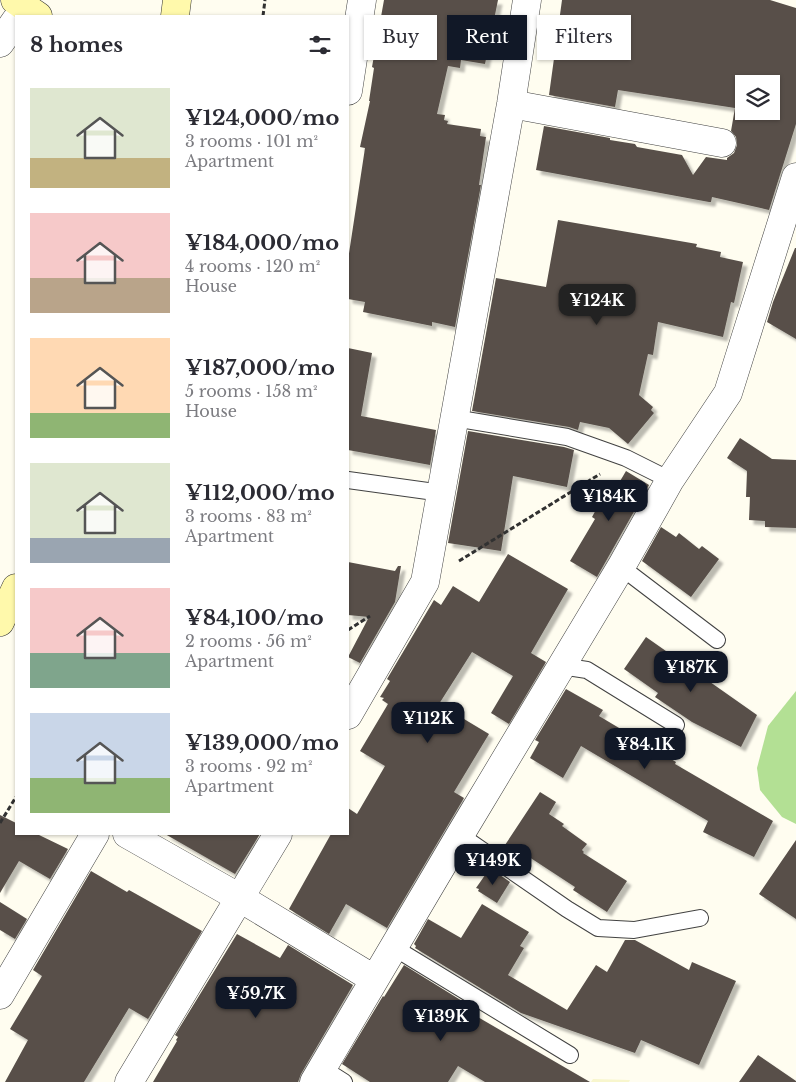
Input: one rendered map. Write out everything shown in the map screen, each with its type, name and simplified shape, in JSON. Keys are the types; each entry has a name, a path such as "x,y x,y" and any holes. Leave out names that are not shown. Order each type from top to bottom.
{"street":[{"path":"175,15 177,0"},
{"path":"349,84 362,0"},
{"path":"349,714 425,582 511,104 527,0"},
{"path":"0,43 15,23"},
{"path":"511,104 722,143"},
{"path":"318,1075 374,978 621,567 670,480 728,393 796,177"},
{"path":"0,996 94,835"},
{"path":"129,835 240,898 374,978"},
{"path":"129,1082 277,835"}],"lane":[{"path":"454,418 567,437 626,458 670,480"},
{"path":"349,480 442,494"},
{"path":"621,567 717,640"},
{"path":"561,666 587,670 676,725"},
{"path":"460,835 598,928 634,930 700,918"},
{"path":"393,947 570,1056"},
{"path":"318,1075 344,1082"}],"path":[{"path":"263,15 265,0"},
{"path":"425,582 626,458"},
{"path":"349,629 372,615"},
{"path":"0,823 15,799"}],"shaded area":[{"path":"593,1079 630,1080 629,1082 591,1082"}],"green space":[{"path":"796,691 796,824 782,817 760,790 757,768 768,726"}],"building":[{"path":"384,0 498,0 495,15 447,15 447,60 461,60 460,68 448,66 437,114 445,115 444,120 448,121 447,124 481,129 480,136 486,137 479,185 481,185 455,327 432,322 432,326 363,312 365,302 349,299 349,253 365,148 360,147 370,101 374,68 372,67 373,60 437,60 437,15 381,15"},
{"path":"562,0 770,0 796,8 796,124 769,210 712,197 711,202 709,202 536,170 544,126 610,138 610,140 635,144 637,147 682,155 693,175 706,157 727,160 734,153 737,145 736,137 731,131 735,108 618,90 615,107 549,95 554,60 631,60 631,15 560,15"},
{"path":"461,60 486,60 485,64"},
{"path":"558,220 697,244 696,247 721,252 720,257 743,262 734,303 731,302 723,337 658,322 653,355 648,354 639,395 653,407 651,410 654,413 628,444 609,428 580,422 578,430 472,411 496,278 546,287"},
{"path":"796,248 796,339 767,322"},
{"path":"349,348 372,353 361,416 436,430 430,465 349,450"},
{"path":"468,431 574,450 567,487 513,476 501,551 448,543"},
{"path":"740,438 772,459 796,460 796,528 765,527 765,521 749,520 750,497 746,497 747,471 727,458"},
{"path":"626,471 649,485 597,577 570,561 595,519 592,517 598,506 592,503 600,490 609,484 616,488"},
{"path":"661,527 676,537 679,533 699,549 702,546 719,559 691,597 642,561"},
{"path":"508,554 568,589 531,653 546,662 509,724 491,713 513,676 472,652 439,704 489,734 454,792 464,798 387,928 346,904 329,934 289,909 330,835 349,835 349,809 357,814 385,766 360,751 388,704 382,700 384,698 380,697 390,681 387,679 434,600 441,605 453,586 479,602"},
{"path":"349,562 395,571 398,566 401,566 395,602 360,663 349,658 349,655 369,617 349,615"},
{"path":"646,637 757,715 741,747 692,722 655,697 658,693 624,669"},
{"path":"566,689 603,710 599,716 676,762 675,764 773,821 754,857 703,832 708,821 581,746 563,778 530,758 539,742 535,740"},
{"path":"540,792 556,802 549,814 587,844 582,850 583,853 627,881 607,912 573,890 575,887 526,855 520,864 501,851"},
{"path":"0,815 15,822 15,835 39,835 68,849 50,879 19,861 0,893"},
{"path":"167,835 259,835 235,874"},
{"path":"796,840 796,919 759,894"},
{"path":"490,868 510,882 497,903 476,888"},
{"path":"91,871 202,931 148,1019 129,1008 84,1082 5,1082 28,1040 10,1029 42,976 33,970"},
{"path":"0,902 27,919 15,939 0,930"},
{"path":"482,904 529,932 520,946 524,948 508,975 567,1010 596,965 607,972 625,940 635,940 689,970 692,962 736,981 699,1065 641,1040 635,1053 521,1013 415,948 414,944 428,919 461,938"},
{"path":"237,934 280,958 288,945 353,985 298,1082 153,1082 177,1041 178,1037 175,1035"},
{"path":"404,965 467,1004 464,1009 590,1082 485,1082 458,1066 448,1082 370,1082 342,1064"},
{"path":"758,1055 796,1081 796,1082 739,1082"}]}
